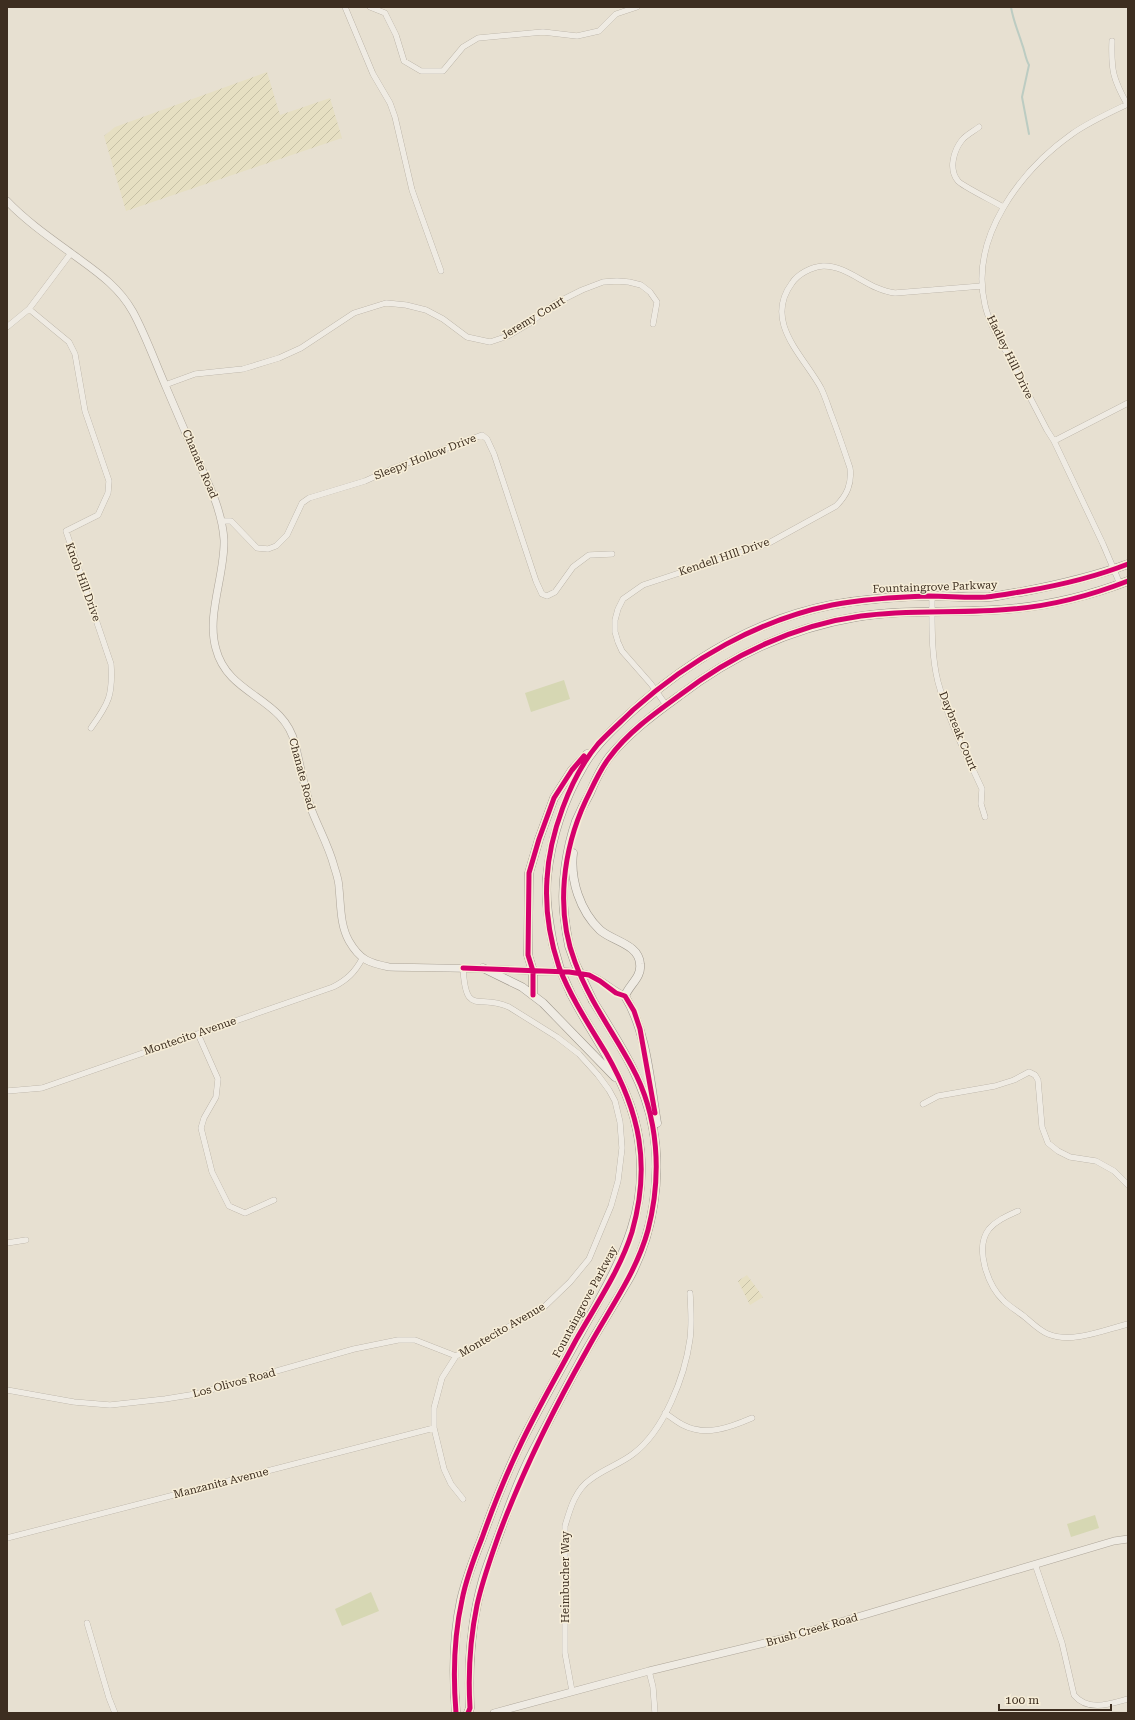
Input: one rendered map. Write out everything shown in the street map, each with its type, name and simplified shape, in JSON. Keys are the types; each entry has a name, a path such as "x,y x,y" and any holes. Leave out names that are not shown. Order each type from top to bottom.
{"main road":[{"name":"Fountaingrove Parkway","path":"456,1713 454,1675 461,1602 468,1575 496,1499 519,1447 615,1272 631,1235 640,1195 641,1158 638,1130 631,1103 622,1082 571,994 560,969 553,944 548,913 547,879 551,850 559,820 571,790 584,765 598,744 655,691 721,646 769,624 830,606 865,600 932,596 990,597 1057,585 1128,564"},
{"path":"468,1713 470,1708 472,1631 483,1578 510,1504 532,1453 587,1349 631,1275 647,1233 655,1196 657,1166 653,1128 646,1100 635,1072 593,1000 575,963 569,946 564,912 563,885 568,854 576,822 597,777 609,758 630,735 666,705 709,674 729,662 775,640 804,629 857,616 932,611 1016,609 1075,597 1124,583"},
{"path":"533,995 532,971 528,955 529,873 538,839 554,798 572,770 585,755 598,744"},
{"path":"576,822 572,857 574,884 578,899 587,914 600,930 618,942 630,947 637,953 640,959 640,971 635,981 627,989 625,996 634,1011 644,1050 657,1123 658,1134 655,1150"},
{"path":"483,968 522,987 543,1003 614,1074 631,1103"}],"street":[{"path":"345,7 372,74 390,103 395,117 412,190 441,271"},
{"path":"370,7 385,13 396,35 404,61 421,71 443,71 463,47 478,38 543,32 577,36 599,31 616,14 637,7"},
{"path":"1112,41 1111,66 1115,79 1128,104"},
{"name":"Hadley Hill Drive","path":"1124,583 1114,569 1054,441 992,324 985,306 982,286 984,255 990,235 1003,207 1035,164 1072,134 1095,120 1128,104"},
{"path":"979,126 962,139 955,151 953,162 954,172 958,181 1003,207"},
{"name":"Chanate Road","path":"7,201 71,253 99,272 125,299 142,331 206,477 222,521 223,558 214,618 213,637 215,648 220,661 238,684 280,714 289,728 295,744 302,779 312,812 333,863 339,886 341,911 347,936 362,959"},
{"path":"7,327 29,309 71,253"},
{"name":"Kendell HIll Drive","path":"666,705 651,684 622,651 618,642 615,632 615,620 623,598 643,585 767,544 836,506 844,498 849,487 851,477 850,468 822,389 786,333 782,320 781,314 783,300 789,287 796,278 811,269 823,266 840,268 877,289 890,293 982,286"},
{"name":"Jeremy Court","path":"165,385 195,374 243,369 279,358 301,348 354,313 386,303 406,305 426,310 443,319 467,337 490,342 508,336 530,323 554,304 582,290 603,282 629,282 641,285 650,292 656,302 653,324"},
{"name":"Knob Hill Drive","path":"29,309 69,342 75,354 85,411 109,481 108,493 98,515 66,531 111,664 112,683 107,706 92,728"},
{"path":"1054,441 1128,403"},
{"name":"Sleepy Hollow Drive","path":"222,521 231,521 257,548 268,549 276,546 287,535 302,503 309,498 365,481 394,468 482,435 487,439 494,454 536,581 542,594 547,596 555,592 573,567 589,555 612,554"},
{"name":"Daybreak Court","path":"932,596 932,643 938,680 946,706 982,789 981,804 985,817"},
{"path":"362,959 375,965 389,967 483,968 589,975 616,993 625,996"},
{"name":"Montecito Avenue","path":"7,1091 42,1088 333,987 344,982 362,959"},
{"name":"Montecito Avenue","path":"463,968 464,985 466,993 470,998 478,1002 501,1004 509,1008 557,1037 579,1054 598,1074 615,1101 620,1122 622,1148 618,1181 611,1206 589,1259 570,1282 544,1307 456,1356 442,1378 437,1392 434,1408 434,1428 444,1469 451,1484 463,1499"},
{"path":"198,1034 218,1079 216,1097 204,1118 201,1128 212,1172 229,1206 244,1213 274,1200"},
{"path":"923,1104 938,1096 994,1086 1014,1080 1030,1072 1035,1075 1038,1080 1042,1127 1048,1142 1058,1151 1070,1157 1096,1161 1114,1171 1128,1185"},
{"path":"1018,1212 1001,1218 989,1229 984,1241 983,1254 986,1272 1004,1301 1047,1334 1064,1337 1083,1336 1128,1324"},
{"path":"7,1243 26,1240"},
{"name":"Heimbucher Way","path":"572,1691 565,1653 565,1526 570,1507 584,1485 590,1479 632,1455 642,1446 665,1413 680,1380 687,1358 691,1332 690,1293"},
{"name":"Los Olivos Road","path":"7,1390 74,1402 110,1405 196,1394 354,1349 398,1340 415,1340 456,1356"},
{"path":"665,1413 684,1426 710,1430 723,1429 752,1418"},
{"name":"Manzanita Avenue","path":"7,1538 434,1428"},
{"name":"Brush Creek Road","path":"494,1713 649,1671 793,1636 1114,1541 1128,1539"},
{"path":"1035,1564 1062,1643 1074,1695 1080,1701 1100,1706 1128,1699"},
{"path":"87,1623 109,1698 115,1713"},
{"path":"649,1671 653,1687 655,1713"}],"shaded area":[{"path":"267,72 280,115 330,98 342,138 126,211 104,136 115,127"},
{"path":"747,1275 763,1297 750,1305 738,1281"}],"green space":[{"path":"564,680 570,699 531,712 525,693"},
{"path":"1095,1515 1099,1528 1071,1537 1067,1524"},
{"path":"371,1592 379,1611 342,1626 335,1609"}],"waterway":[{"path":"1011,7 1014,21 1029,65 1022,97 1029,134"},
{"path":"1043,1713 1053,1713"}],"cycle path":[{"path":"456,1713 454,1670 457,1628 464,1592 473,1561 499,1492 539,1407 621,1260 632,1232 638,1207 641,1184 639,1140 627,1096 606,1053 569,990 559,967 549,924 547,879 552,844 563,808 578,773 598,744 607,735 633,710 677,675 726,644 778,621 804,612 832,605 868,600 929,596 986,597 1006,594 1078,580 1128,564"},
{"path":"468,1713 470,1708 470,1656 477,1605 486,1571 498,1537 517,1489 550,1418 621,1292 636,1262 648,1230 655,1189 655,1147 653,1126 648,1106 632,1067 587,990 575,962 565,922 564,880 567,859 578,819 602,768 624,740 642,724 700,680 743,655 788,634 836,620 861,616 1026,608 1056,603 1100,591 1128,581"},
{"path":"533,995 533,971 528,955 529,873 539,839 554,798 572,770 584,756"},
{"path":"463,968 569,972 589,975 616,993 625,996 634,1011 640,1029 655,1113"}]}
